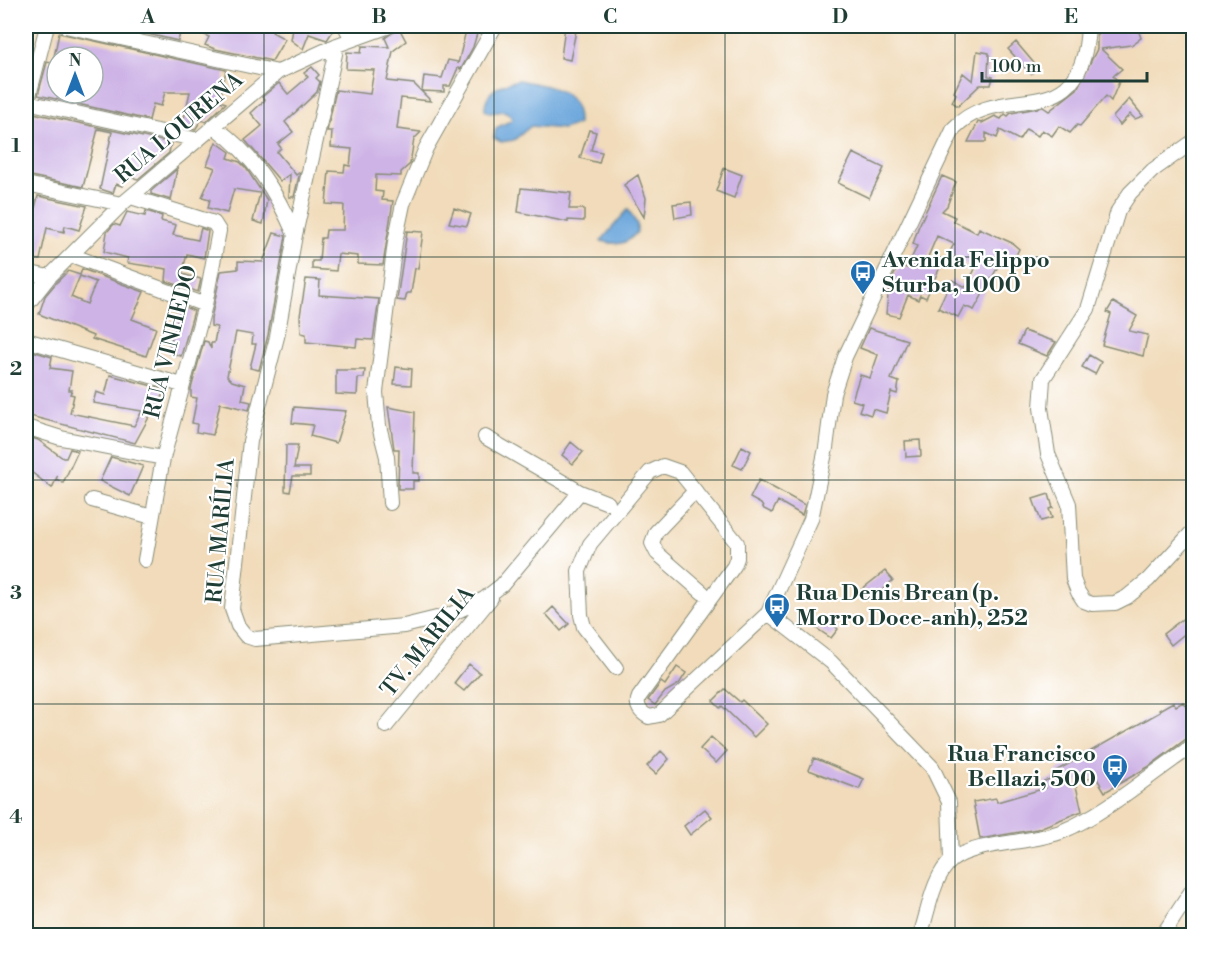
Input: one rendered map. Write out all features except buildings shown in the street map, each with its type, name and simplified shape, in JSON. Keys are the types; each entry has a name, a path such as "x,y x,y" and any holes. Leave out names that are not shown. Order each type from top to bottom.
{"street":[{"path":"47,26 26,105 198,140"},
{"path":"65,26 278,72"},
{"path":"345,26 352,39"},
{"name":"RUA LOURENA","path":"26,306 49,277 127,200 198,140 216,128 278,72 337,45 390,26"},
{"path":"390,502 387,457 379,426 376,392 394,242 403,204 426,148 495,26"},
{"path":"616,668 584,627 578,589 582,558 597,536 656,468 672,466 680,472 737,543 737,558 715,595 677,640 637,701 642,712 650,717 659,715 768,613 811,519 826,448 833,394 844,357 954,128 965,117 987,108 1050,98 1068,86 1079,72 1085,58 1088,26"},
{"name":"RUA MARÍLIA","path":"337,45 295,235 278,336 250,441 233,592 232,609 238,626 246,636 255,639 404,626 449,615 484,598 502,585 580,492"},
{"path":"216,128 238,144 264,175 280,200 295,235"},
{"path":"1194,141 1153,170 1130,193 1118,211 1088,309 1043,379 1041,408 1048,454 1069,504 1073,579 1084,601 1092,604 1115,603 1127,597 1148,580 1194,530"},
{"path":"26,184 127,200"},
{"name":"RUA VINHEDO","path":"127,200 218,226 205,305 163,458 145,560"},
{"path":"71,255 205,305"},
{"path":"26,272 49,277"},
{"path":"26,340 182,385"},
{"path":"26,427 61,438 163,458"},
{"path":"485,437 580,492 608,502"},
{"path":"695,491 656,532 652,543 657,554 703,593"},
{"path":"92,500 152,518"},
{"name":"TV. MARILIA","path":"386,726 502,585"},
{"path":"768,613 831,662 932,767 949,802 951,860"},
{"path":"920,936 937,882 951,860 974,850 1062,831 1098,810 1194,745"},
{"path":"1162,936 1194,887"}],"water":[{"path":"519,80 551,87 567,96 577,112 578,124 563,129 531,126 514,140 501,142 494,138 496,128 512,120 511,115 504,111 490,113 485,110 488,97 501,86"},
{"path":"628,209 637,224 637,232 629,240 621,243 601,241"}],"place":[{"name":"Avenida Felippo Sturba, 1000","path":"863,296"},
{"name":"Rua Denis Brean (p. Morro Doce-anh), 252","path":"777,629"},
{"name":"Rua Francisco Bellazi, 500","path":"1115,790"}]}
